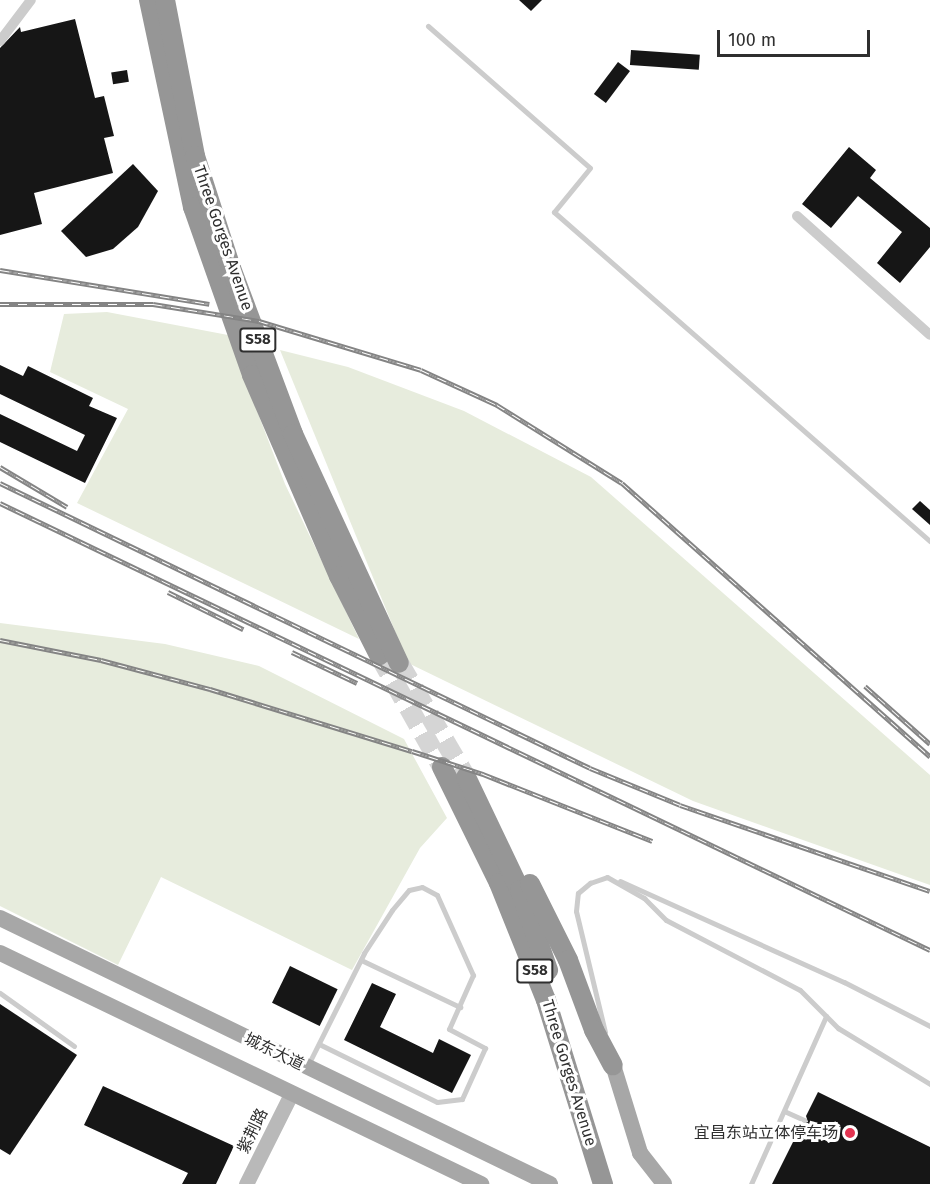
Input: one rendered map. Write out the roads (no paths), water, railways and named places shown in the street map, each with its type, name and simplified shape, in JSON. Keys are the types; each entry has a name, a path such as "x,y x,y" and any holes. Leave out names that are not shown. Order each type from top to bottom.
{"highway":[{"name":"Three Gorges Avenue","path":"149,0 193,207 252,375 329,556 380,655"},
{"name":"Three Gorges Avenue","path":"165,0 195,156 231,268 293,434 399,663"},
{"name":"Three Gorges Avenue","path":"442,767 500,883 546,1000 603,1184"},
{"name":"Three Gorges Avenue","path":"613,1065 594,1030 568,960 499,822 466,777 520,890 585,1079 615,1184"}],"main road":[{"name":"城东大道","path":"0,918 550,1184"},
{"name":"城东大道","path":"0,953 482,1184"},
{"path":"613,1065 640,1153 664,1184"}],"street":[{"path":"0,40 31,0"},
{"path":"797,216 930,335"},
{"name":"紫荆路","path":"246,1184 291,1094"}],"lane":[{"path":"428,26 590,168 554,212 930,541"},
{"path":"607,878 644,898 666,920 800,990 838,1028 930,1084"},
{"path":"613,1065 576,911 579,893 590,883 607,878 666,899 844,982 930,1026"},
{"path":"307,1068 319,1044 361,960 409,890 430,891 445,908 473,975 449,1029 485,1048 458,1102 437,1102 319,1044"},
{"path":"361,960 460,1007"},
{"path":"0,993 74,1046"},
{"path":"751,1184 826,1016"},
{"path":"784,1112 804,1120"}],"tunnel":[{"path":"379,655 442,767"},
{"path":"399,663 466,777"}],"railway":[{"path":"0,270 209,304"},
{"path":"0,304 153,304 259,321 421,370 497,405 622,483 930,756"},
{"path":"0,467 67,507"},
{"path":"0,483 590,768 680,805 930,891"},
{"path":"0,503 930,950"},
{"path":"168,592 243,629"},
{"path":"0,640 101,660 210,689 412,751 483,774 652,841"},
{"path":"292,652 357,683"},
{"path":"865,686 930,744"}],"place":[{"name":"宜昌东站立体停车场","path":"850,1133"}]}
